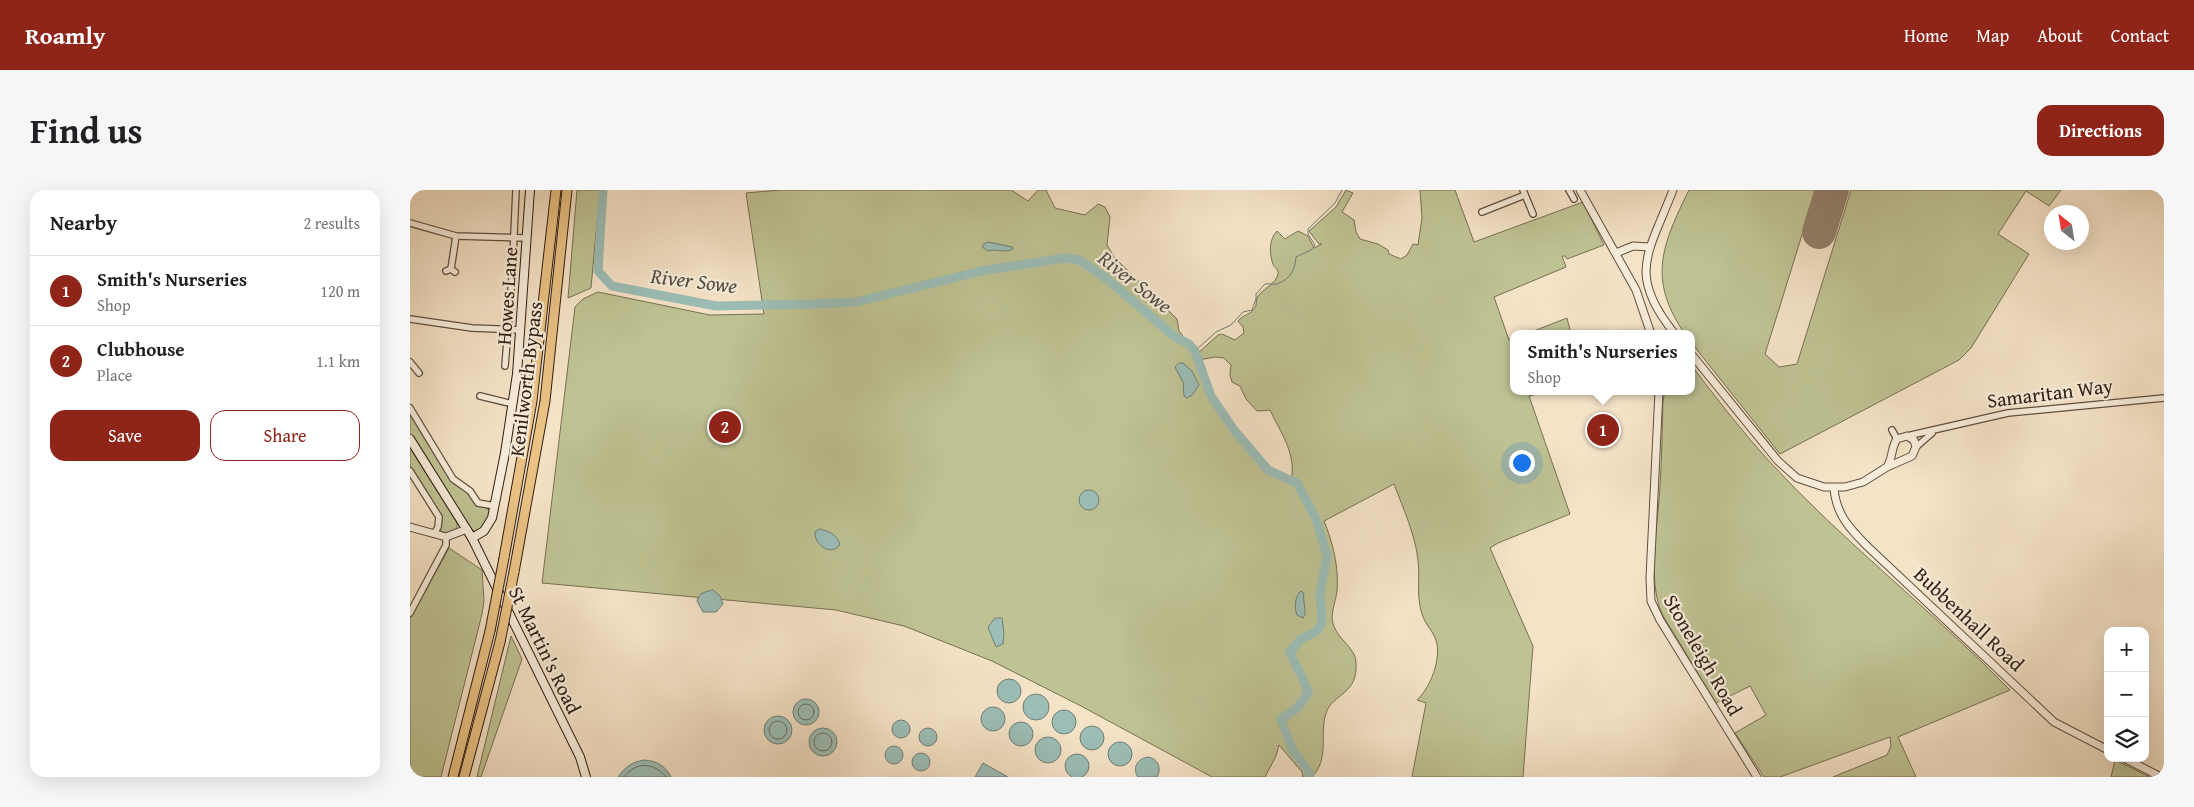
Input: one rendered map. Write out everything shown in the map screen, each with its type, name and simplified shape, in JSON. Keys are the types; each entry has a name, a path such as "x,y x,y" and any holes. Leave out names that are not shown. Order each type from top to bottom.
{"highway":[{"name":"Kenilworth Bypass","path":"453,777 490,631 532,401 556,190"},
{"name":"Kenilworth Bypass","path":"464,777 500,642 545,401 567,190"}],"main road":[{"name":"Howes Lane","path":"472,538 487,527 495,506 513,404 521,330 530,190"},
{"name":"St Martin's Road","path":"410,439 472,538 580,757 586,777"}],"street":[{"name":"Howes Lane","path":"505,366 516,190"},
{"path":"1569,190 1574,199"},
{"path":"1580,190 1636,290 1650,330"},
{"path":"1672,330 1657,310 1650,295 1646,271 1650,247 1673,190"},
{"path":"1482,212 1524,193 1533,214"},
{"path":"410,223 456,236 527,238"},
{"path":"451,271 456,236"},
{"path":"1616,253 1633,246 1650,247"},
{"path":"410,319 472,328 521,330"},
{"path":"1695,359 1785,469 1808,483 1834,488 1863,482 1887,467 1912,456 1916,447 1914,440 1907,436 1897,439 1887,467"},
{"path":"410,362 419,373"},
{"name":"Stoneleigh Road","path":"1659,395 1650,578 1651,601 1660,620 1757,777"},
{"path":"480,396 513,404"},
{"name":"Samaritan Way","path":"1907,436 1941,429 1974,419 2008,413 2054,407 2164,398"},
{"path":"410,408 453,479 470,491 478,503 495,506"},
{"name":"Samaritan Way","path":"1916,447 1929,435 1941,429"},
{"path":"1892,430 1897,439"},
{"path":"1894,450 1897,456 1904,459"},
{"path":"410,471 439,517 438,527 434,534"},
{"name":"Bubbenhall Road","path":"1834,488 1835,500 1843,520 1867,546 2054,722 2104,748"},
{"path":"410,527 446,537 467,529"},
{"path":"410,614 446,545 446,537"},
{"path":"2132,762 2161,777"}],"green space":[{"path":"577,190 600,190 591,288 568,298"},
{"path":"780,190 1011,190 1028,201 1038,190 1046,190 1055,208 1085,215 1098,204 1105,207 1110,217 1107,245 1114,257 1177,319 1179,331 1197,354 1218,335 1222,334 1235,340 1244,333 1243,327 1238,321 1255,308 1260,293 1277,278 1278,271 1273,264 1270,251 1274,234 1277,231 1285,239 1298,231 1308,236 1314,248 1322,244 1319,244 1309,231 1336,207 1346,190 1353,193 1342,212 1354,220 1356,232 1360,239 1378,244 1388,250 1389,254 1401,259 1407,255 1413,244 1418,245 1422,218 1420,190 1455,190 1474,242 1583,202 1604,245 1567,259 1565,256 1562,256 1566,267 1494,297 1510,340 1510,395 1533,395 1529,396 1570,514 1490,548 1533,646 1523,777 1412,777 1426,703 1417,700 1422,695 1434,673 1437,648 1436,640 1421,612 1419,566 1416,550 1408,521 1394,484 1324,521 1333,546 1337,573 1337,591 1332,618 1337,632 1353,652 1356,674 1349,688 1329,706 1326,713 1321,762 1312,777 1303,777 1302,772 1279,745 1276,756 1265,777 1212,777 1081,706 992,661 904,626 836,610 542,583 575,307 583,299 598,292 710,315 764,314 746,193","holes":["1215,357 1224,358 1231,365 1230,375 1232,382 1240,386 1246,399 1257,411 1270,410 1290,453 1292,462 1291,481 1268,470 1234,430 1211,396 1199,360"]},
{"path":"1689,190 1816,190 1765,354 1779,367 1797,364 1851,190 2061,190 2050,205 2026,191 1998,234 2029,254 1971,348 1959,360 1780,454 1695,347 1695,330 1683,330 1673,314 1662,279 1666,245"},
{"path":"1567,318 1570,330 1536,330"},
{"path":"1695,370 1748,437 1797,490 2010,690 1898,737 1916,777 1833,777 1887,755 1891,746 1890,737 1780,777 1764,777 1735,733 1766,715 1750,686 1716,703 1662,614 1658,600 1654,569 1661,475 1664,395 1695,395"},
{"path":"410,412 452,480 490,512 487,521 481,528 474,531 470,528 410,434"},
{"path":"410,448 457,523 457,528 450,534 440,531 440,515 410,467"},
{"path":"449,548 482,570 484,601 482,614 441,777 410,777 410,619"},
{"path":"511,636 522,659 481,777 477,777"},
{"path":"2115,762 2119,762 2150,777 2111,777"}],"water":[{"path":"988,242 1012,247 1013,249 1007,251 988,251 982,247"},
{"path":"1179,363 1183,363 1192,371 1199,385 1192,395 1187,398 1184,396 1183,382 1175,367"},
{"path":"1089,490 1096,493 1099,500 1096,507 1089,510 1082,507 1079,500 1082,493"},
{"path":"819,529 832,534 837,538 840,545 832,550 823,548 815,536 815,532"},
{"path":"713,590 720,596 723,604 716,612 703,612 697,601 698,598 703,593"},
{"path":"1301,591 1304,593 1305,612 1303,618 1297,615 1296,609 1296,599"},
{"path":"995,618 1002,618 1004,634 1003,644 996,647 988,627"},
{"path":"1009,679 1014,680 1020,686 1020,696 1014,702 1009,703 1004,702 998,696 997,691 998,686 1004,680"},
{"path":"1036,694 1045,698 1049,707 1045,716 1036,720 1027,716 1023,707 1027,698"},
{"path":"806,699 815,703 819,712 815,721 806,725 797,721 793,712 797,703"},
{"path":"993,707 1002,710 1005,719 1002,728 993,731 984,728 981,719 984,710"},
{"path":"1064,710 1073,713 1076,722 1073,731 1064,734 1055,731 1052,722 1055,713"},
{"path":"778,716 788,720 792,730 788,740 778,744 768,740 764,730 768,720"},
{"path":"901,720 907,723 910,729 907,735 901,738 895,735 892,729 895,723"},
{"path":"1021,722 1030,725 1033,734 1030,743 1021,746 1012,743 1009,734 1012,725"},
{"path":"1092,726 1101,729 1104,738 1101,747 1092,750 1083,747 1080,738 1083,729"},
{"path":"823,728 833,732 837,742 833,752 823,756 813,752 809,742 813,732"},
{"path":"928,728 934,731 937,737 934,743 928,746 922,743 919,737 922,731"},
{"path":"1048,737 1057,741 1061,750 1057,759 1048,763 1039,759 1035,750 1039,741"},
{"path":"1120,742 1129,745 1132,754 1129,763 1120,766 1111,763 1108,754 1111,745"},
{"path":"894,746 900,749 903,755 900,761 894,764 888,761 885,755 888,749"},
{"path":"921,753 927,756 930,762 927,768 921,771 915,768 912,762 915,756"},
{"path":"1077,754 1086,757 1089,766 1086,775 1077,778 1068,775 1065,766 1068,757"},
{"path":"1148,757 1158,764 1157,777 1138,777 1135,770 1138,762"},
{"path":"644,760 660,764 671,777 618,777 629,766"},
{"path":"983,763 1008,777 975,777"}],"waterway":[{"name":"River Sowe","path":"603,190 598,271 612,286 716,306 856,302 981,271 1065,258 1079,260 1107,279 1175,337 1189,344 1195,351 1211,396 1234,430 1268,470 1297,483 1316,519 1327,556 1320,594 1322,622 1317,631 1301,639 1290,652 1308,692 1297,708 1281,719 1292,749 1309,772 1310,777"},
{"path":"1195,351 1216,332 1231,325 1243,312 1252,310 1256,294 1265,284 1277,284 1288,277 1293,270 1296,257 1311,250 1315,245 1308,234 1308,229 1335,203 1342,190"}],"runway":[{"path":"1819,232 1832,190"}],"place":[{"name":"Clubhouse","path":"725,427"},
{"name":"Smith's Nurseries","path":"1603,430"}]}
